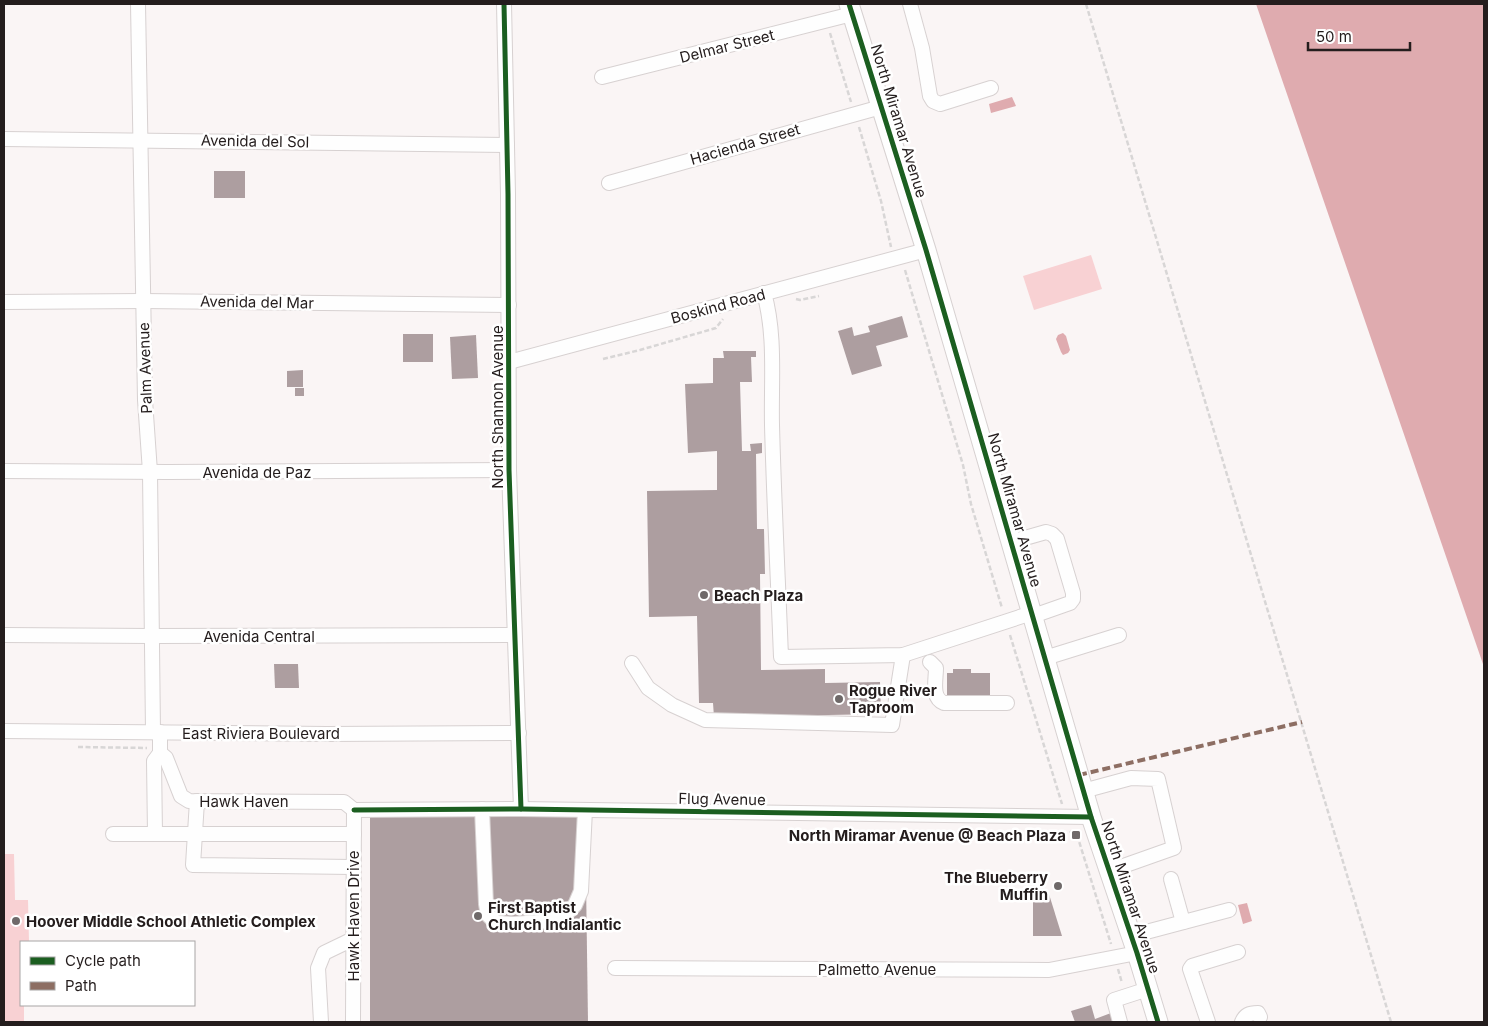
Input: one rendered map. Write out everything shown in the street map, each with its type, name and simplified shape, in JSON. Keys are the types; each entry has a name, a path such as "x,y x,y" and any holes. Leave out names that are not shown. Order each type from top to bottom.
{"main road":[{"name":"North Miramar Avenue","path":"850,9 926,250 1083,791 1158,1022"}],"street":[{"name":"Palm Avenue","path":"138,4 145,400 150,472 151,636 157,732"},
{"name":"North Shannon Avenue","path":"504,4 509,305 509,470 521,809"},
{"path":"910,4 922,48 930,96 933,101 940,104 991,88"},
{"name":"Delmar Street","path":"602,77 826,20 850,9"},
{"name":"Hacienda Street","path":"609,183 881,106"},
{"name":"Avenida del Sol","path":"4,139 507,145"},
{"name":"Boskind Road","path":"509,362 926,250"},
{"path":"764,293 768,308 770,332 781,656 903,655 1006,621 1070,604 1073,599 1073,593 1057,538 1046,532 1011,542"},
{"name":"Avenida del Mar","path":"4,302 143,300 509,305"},
{"name":"Avenida de Paz","path":"4,471 509,470"},
{"name":"Avenida Central","path":"4,636 514,635"},
{"path":"1045,658 1119,635"},
{"path":"632,663 648,688 672,705 705,720 892,725 903,655"},
{"path":"930,662 936,668 936,696 938,701 944,703 1007,703"},
{"name":"East Riviera Boulevard","path":"4,731 327,734 519,733"},
{"path":"155,834 154,761 160,753 157,732"},
{"name":"Hawk Haven","path":"160,753 166,758 181,796 189,801 344,802 354,810"},
{"path":"1083,791 1131,778 1158,780 1174,848 1109,871"},
{"path":"197,801 193,865 353,867"},
{"path":"482,809 488,915 496,923 513,924 540,922 565,916 575,905 581,891 585,810"},
{"name":"Flug Avenue","path":"354,810 521,809 1091,817"},
{"name":"Hawk Haven Drive","path":"353,1022 354,810"},
{"path":"113,834 354,834"},
{"path":"1171,878 1182,922"},
{"name":"Palmetto Avenue","path":"615,968 1049,970 1115,957 1134,944 1182,922 1229,910"},
{"path":"321,1022 318,968 324,954 353,939"},
{"path":"1208,1022 1190,969 1192,966 1238,952"},
{"path":"1120,1022 1114,1000 1148,989"},
{"path":"1242,1022 1244,1016 1250,1013 1258,1013 1260,1017"}],"path":[{"path":"1086,4 1391,1022"},
{"path":"826,20 881,202 890,246 901,256 963,465 971,504 1068,829 1078,838 1126,996"},
{"path":"793,298 800,300 819,296"},
{"path":"603,359 716,328 728,314"}],"shaded area":[{"path":"1256,4 1484,4 1484,667"},
{"path":"1012,97 1016,106 991,113 989,104"},
{"path":"1091,255 1102,289 1034,310 1023,276"},
{"path":"1063,333 1066,336 1070,350 1063,355 1056,339 1058,335"},
{"name":"Hoover Middle School Athletic Complex","path":"4,854 14,854 15,900 28,900 29,941 20,941 20,1006 24,1006 24,1022 4,1022"},
{"path":"1247,903 1252,921 1243,924 1238,905"}],"building":[{"path":"214,171 245,171 245,198 214,198"},
{"path":"902,316 908,337 876,346 882,366 852,375 838,331 852,327 854,336 870,332 868,326"},
{"path":"403,334 433,334 433,362 403,362"},
{"path":"476,335 478,378 452,379 450,337"},
{"name":"Beach Plaza","path":"723,351 756,351 756,357 751,357 752,382 740,382 742,451 751,451 750,444 762,443 762,453 756,454 757,529 764,529 765,574 760,574 761,670 825,669 825,683 880,682 881,714 714,717 713,703 699,703 697,616 649,617 647,491 717,490 717,451 688,453 685,384 713,383 713,358 724,358"},
{"path":"303,370 303,387 287,387 287,371"},
{"path":"295,388 304,388 304,396 295,396"},
{"path":"274,664 298,664 299,688 275,688"},
{"path":"953,669 971,669 971,673 990,673 990,697 947,697 947,673 953,673"},
{"name":"First Baptist Church Indialantic","path":"370,810 585,810 588,1022 370,1022"},
{"path":"1048,891 1062,936 1033,936 1033,892"},
{"path":"1091,1005 1095,1019 1111,1013 1114,1022 1075,1022 1071,1011"}],"marked path":[{"path":"1079,775 1302,722"}],"cycle path":[{"path":"504,4 508,194 509,470 521,809"},
{"path":"849,4 926,250 1091,817 1158,1022"},
{"path":"354,810 521,809 1091,817"}],"place":[{"name":"Beach Plaza","path":"704,595"},
{"name":"Rogue River Taproom","path":"839,699"},
{"name":"North Miramar Avenue @ Beach Plaza","path":"1076,835"},
{"name":"The Blueberry Muffin","path":"1058,886"},
{"name":"First Baptist Church Indialantic","path":"478,916"},
{"name":"Hoover Middle School Athletic Complex","path":"16,921"}]}
